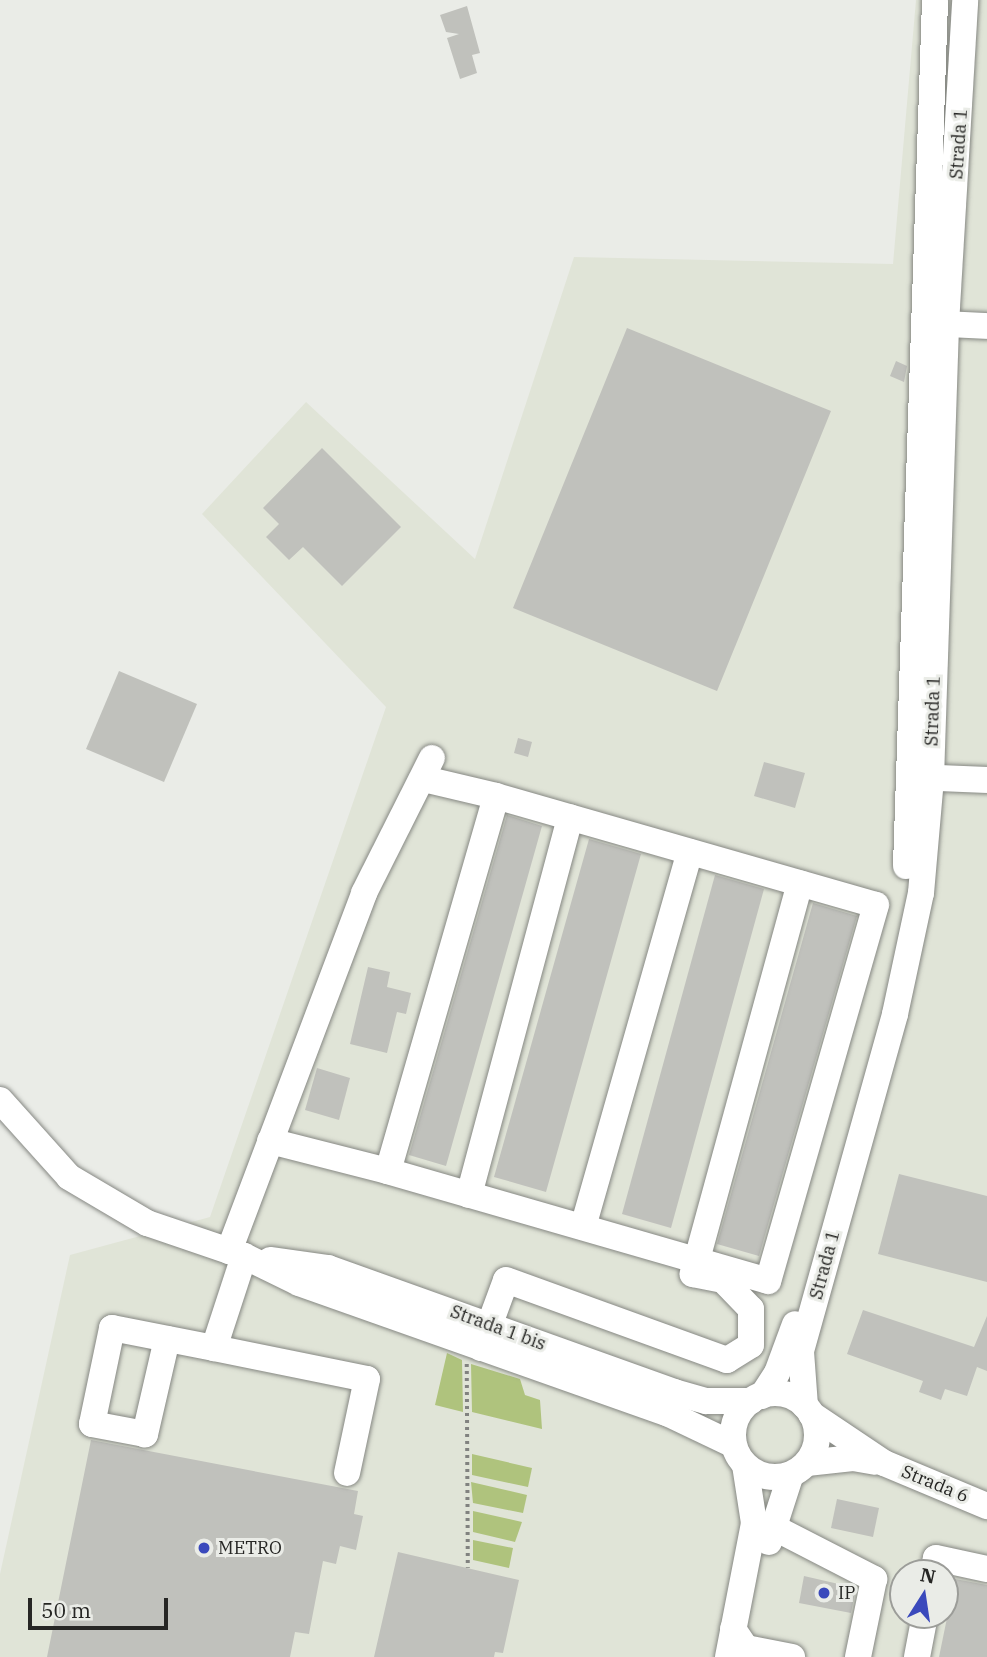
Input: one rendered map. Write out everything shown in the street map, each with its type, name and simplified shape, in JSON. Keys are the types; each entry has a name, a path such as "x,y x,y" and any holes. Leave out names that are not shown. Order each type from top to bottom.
{"street":[{"name":"Strada 1","path":"808,1410 802,1351 895,1014 920,892 935,0"},
{"name":"Strada 1","path":"756,1398 790,1342 880,1009 905,892 921,778 965,0"},
{"path":"946,324 987,326"},
{"path":"214,1348 236,1253 270,1141 363,893 428,768 496,796 876,905 768,1280 388,1171 270,1141"},
{"path":"921,778 987,780"},
{"path":"388,1171 496,796"},
{"path":"469,1195 570,817"},
{"path":"583,1227 691,852"},
{"path":"479,1338 506,1280 727,1360 751,1345 751,1309 723,1280 693,1274 800,883"},
{"name":"Strada 1 bis","path":"0,1100 12,1129 69,1177 147,1223 236,1253 328,1268 479,1338 667,1413 740,1455"},
{"name":"Strada 1 bis","path":"479,1338 706,1401 756,1398"},
{"path":"167,1339 367,1379 347,1473"},
{"path":"789,1396 808,1410 817,1439 799,1468 773,1527 738,1648 754,1523 735,1424 756,1398 789,1396"},
{"name":"Strada 6","path":"808,1410 884,1463 987,1506"},
{"path":"740,1455 767,1476 799,1468"},
{"name":"Strada 6","path":"799,1468 853,1458 884,1463"},
{"path":"773,1527 874,1579 858,1657"},
{"path":"959,1563 987,1569"},
{"path":"917,1657 922,1629"},
{"path":"738,1648 792,1657"}],"path":[{"path":"468,1568 479,1338"}],"shaded area":[{"path":"916,0 987,0 987,1657 0,1657 0,1574 70,1255 210,1217 386,707 202,514 306,402 475,559 574,257 893,264"}],"green space":[{"path":"447,1353 462,1360 463,1412 435,1405"},
{"path":"471,1364 520,1379 525,1395 540,1400 542,1429 472,1412"},
{"path":"472,1454 532,1468 528,1487 472,1475"},
{"path":"471,1482 527,1495 523,1513 473,1503"},
{"path":"473,1511 522,1522 515,1542 473,1532"},
{"path":"473,1540 513,1548 509,1568 473,1560"}],"building":[{"path":"467,6 480,53 472,55 477,73 460,79 447,38 459,34 446,32 440,15"},
{"path":"627,328 831,411 717,691 513,608"},
{"path":"896,361 907,366 904,382 890,376"},
{"path":"322,448 401,527 342,586 303,547 289,560 266,537 279,524 263,508"},
{"path":"119,671 197,704 164,782 86,749"},
{"path":"518,738 532,742 528,757 514,753"},
{"path":"764,762 805,773 795,808 754,796"},
{"path":"507,815 542,826 446,1166 409,1155"},
{"path":"589,839 641,854 546,1192 494,1177"},
{"path":"715,875 764,889 671,1228 622,1214"},
{"path":"813,903 857,916 759,1256 717,1244"},
{"path":"368,967 390,972 387,987 411,993 406,1014 397,1012 387,1053 350,1044"},
{"path":"317,1068 350,1078 339,1120 305,1110"},
{"path":"899,1174 987,1196 987,1282 878,1254"},
{"path":"863,1310 974,1347 987,1316 987,1371 977,1367 967,1396 945,1389 941,1400 919,1392 923,1381 847,1354"},
{"name":"METRO","path":"91,1440 358,1491 354,1514 363,1516 356,1550 340,1546 336,1564 323,1561 309,1634 295,1632 290,1657 47,1657"},
{"path":"837,1499 879,1508 873,1537 831,1528"},
{"path":"398,1552 519,1580 503,1653 495,1652 494,1657 374,1657"},
{"path":"804,1576 856,1588 851,1613 799,1603"},
{"path":"959,1580 987,1585 987,1657 939,1657 945,1629 959,1629"}],"place":[{"name":"METRO","path":"204,1548"},
{"name":"IP","path":"824,1593"}]}
